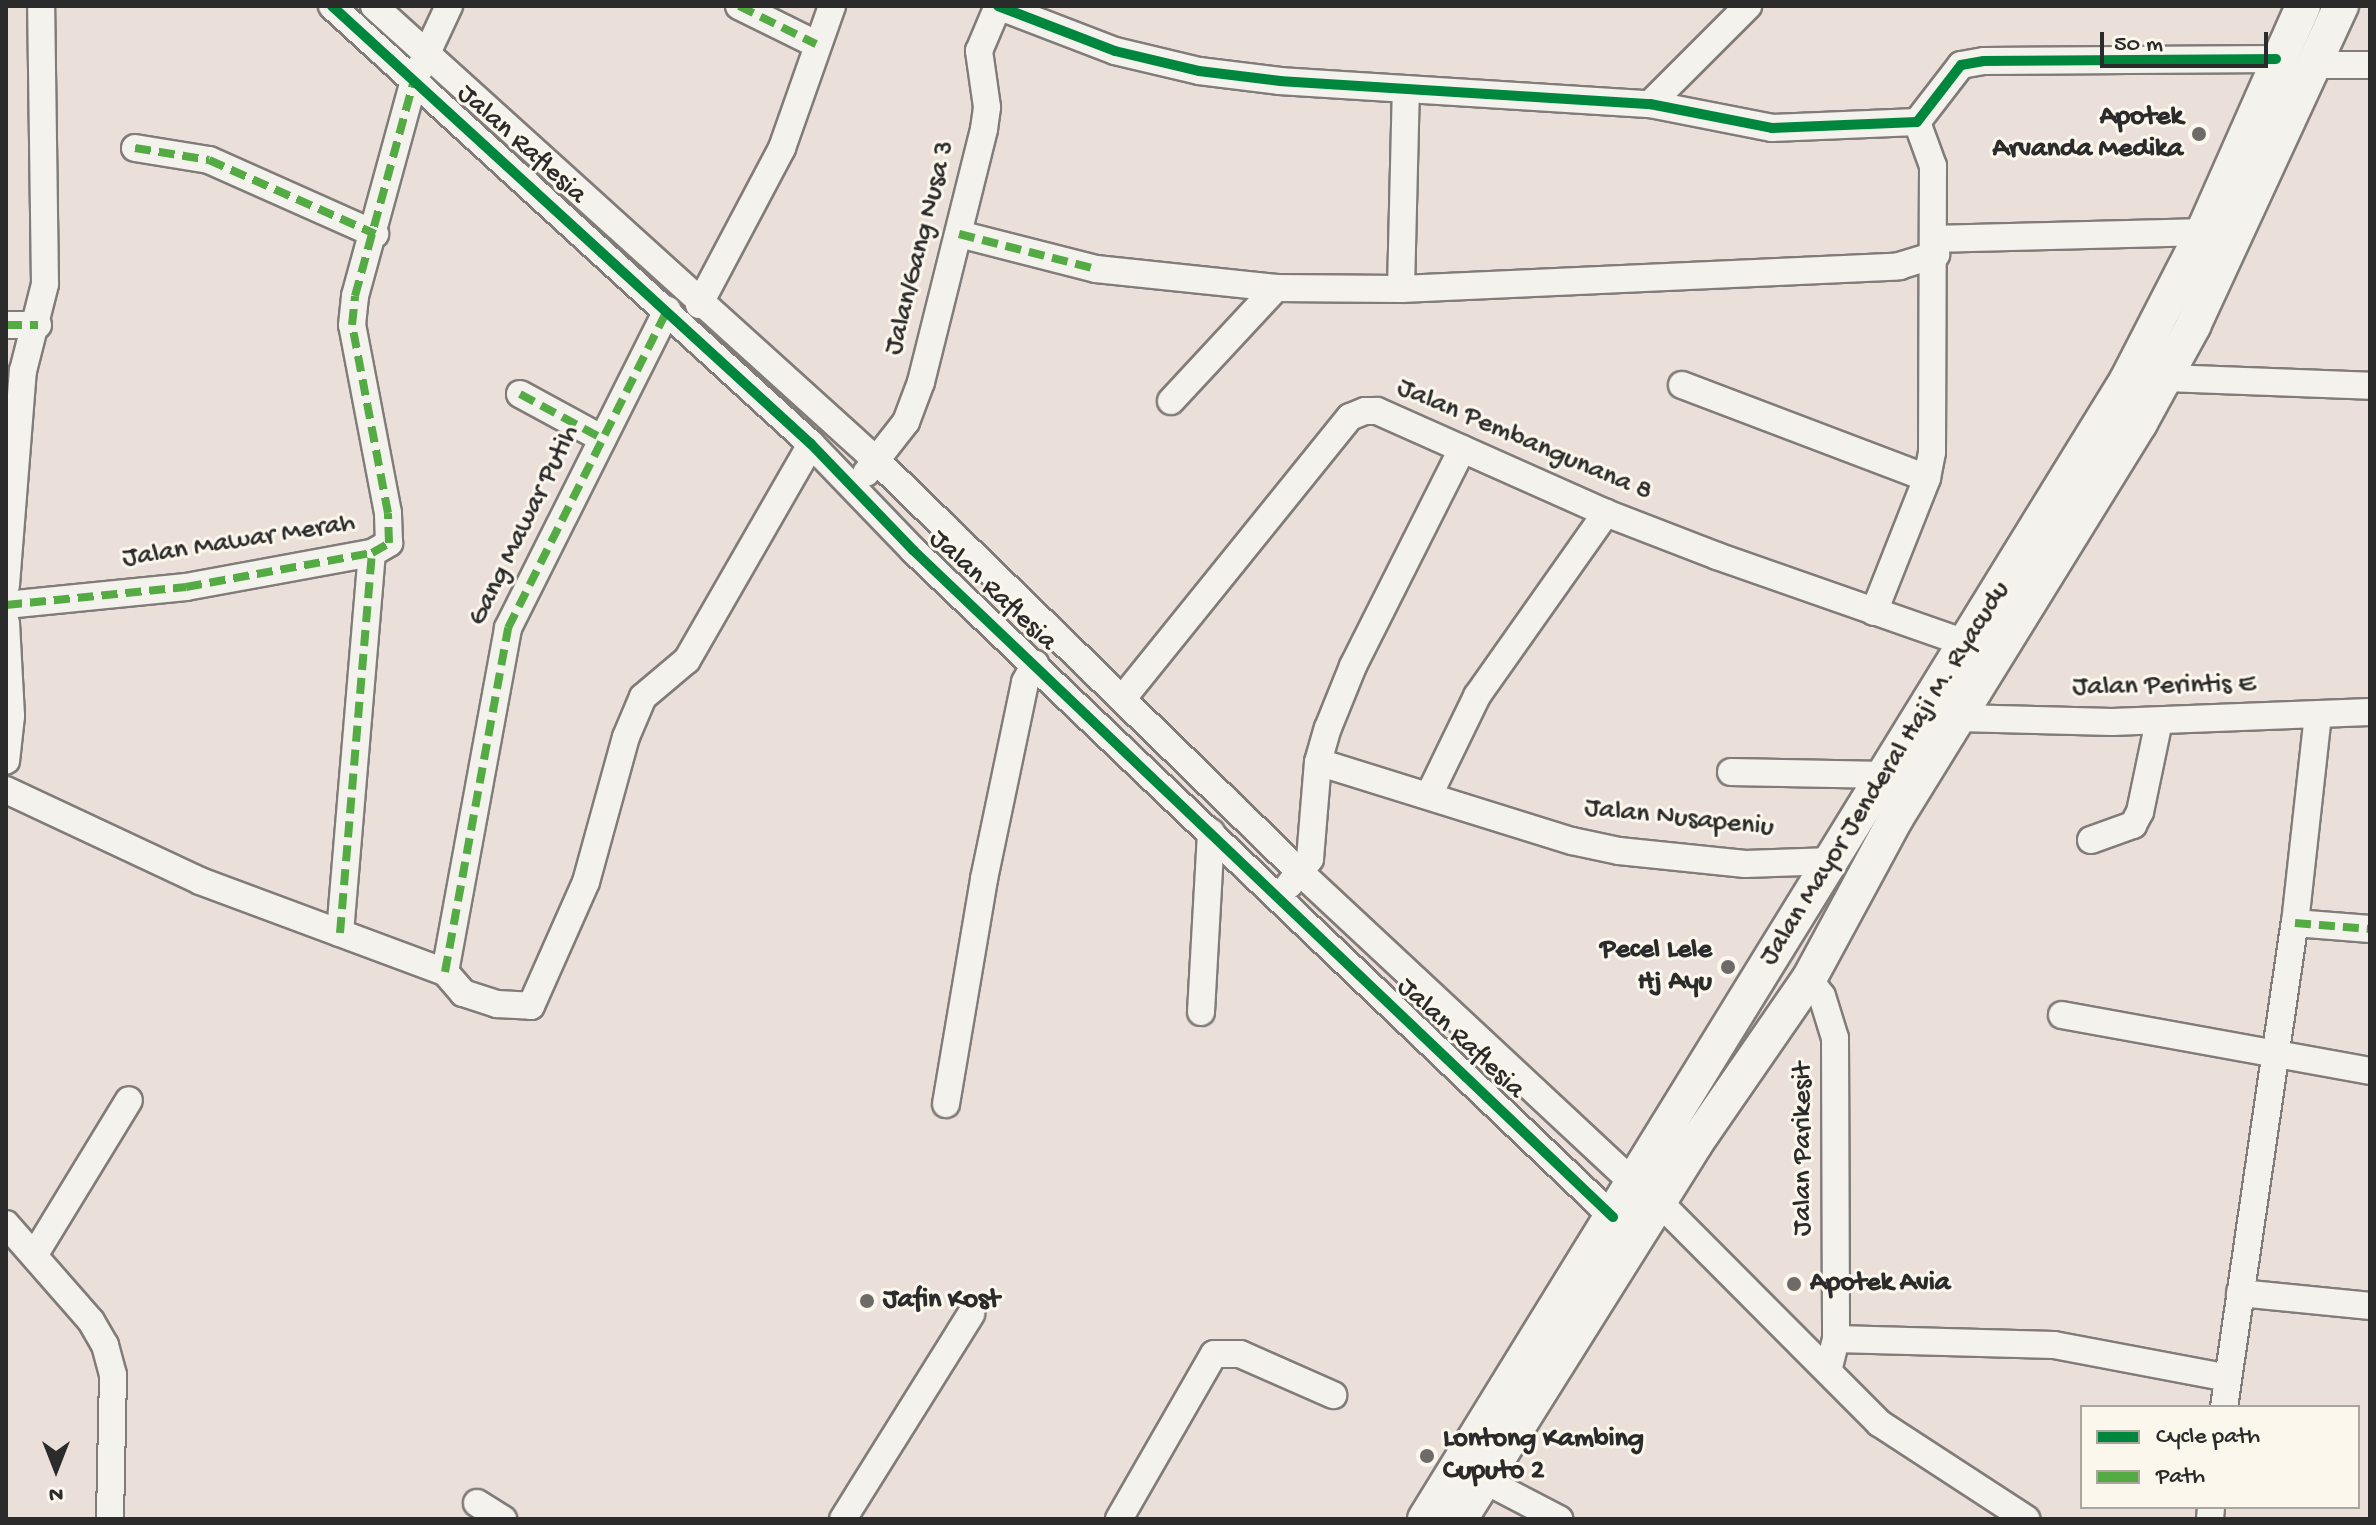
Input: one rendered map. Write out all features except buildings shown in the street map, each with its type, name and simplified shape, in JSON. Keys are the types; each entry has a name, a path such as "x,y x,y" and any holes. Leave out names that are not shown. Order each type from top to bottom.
{"main road":[{"name":"Jalan Mayor Jenderal Haji M. Ryacudu","path":"1425,1519 1635,1206 1809,979 1947,717 2166,378 2310,65 2341,6"},
{"name":"Jalan Mayor Jenderal Haji M. Ryacudu","path":"1460,1519 1836,856 1886,775 1947,717 1968,644 2127,380 2203,232 2295,11"},
{"path":"1836,856 1855,842 1881,801 1892,803 1896,818"}],"street":[{"path":"6,585 23,371 38,325 45,284 41,6"},
{"name":"Jalan Raflesia","path":"332,6 421,68 699,305 727,347 811,444 864,475 1035,664 1211,832 1289,885 1635,1206"},
{"name":"Jalan Raflesia","path":"374,6 421,68 667,310 727,347 864,475 1123,698 1289,885 1635,1206"},
{"name":"Jalan Mawar Merah","path":"6,605 186,587 372,553 389,543 390,531 352,325 355,296 421,68 449,6"},
{"path":"739,6 816,44"},
{"path":"699,305 782,148 816,44 832,6"},
{"path":"998,6 1115,51 1199,71 1406,89 1650,104 1772,128 1917,122 1961,65 2010,59 2276,59"},
{"name":"Jalan/Gang Nusa 3","path":"864,475 906,422 921,382 959,234 987,107 979,51 998,6"},
{"path":"1650,104 1748,6"},
{"path":"2310,65 2370,65"},
{"path":"1401,289 1406,89"},
{"path":"1874,612 1927,478 1935,247 1933,166 1917,122"},
{"path":"135,148 209,160 375,234"},
{"path":"959,234 1096,269 1276,288 1401,289 1899,266 1935,247 2203,232"},
{"path":"1171,401 1276,288"},
{"name":"Gang Mawar Putih","path":"445,972 499,655 515,613 667,310"},
{"path":"6,325 38,325"},
{"path":"2166,378 2370,386"},
{"path":"1682,385 1927,478"},
{"path":"520,394 603,439"},
{"name":"Jalan Pembangunana 8","path":"1123,698 1350,417 1377,411 1606,513 1968,644"},
{"path":"6,790 200,881 445,972 463,993 497,1004 531,1006 586,882 626,737 643,697 687,660 811,444"},
{"path":"1289,885 1310,859 1318,762 1353,666 1462,449"},
{"path":"1430,793 1477,696 1606,513"},
{"path":"340,933 372,553"},
{"path":"6,623 11,743 6,761"},
{"path":"946,1104 984,879 1025,682 1035,664"},
{"name":"Jalan Perintis E","path":"1947,717 2159,721 2370,712"},
{"path":"2224,1405 2295,923 2318,714"},
{"path":"2091,840 2133,825 2140,812 2159,721"},
{"name":"Jalan Nusapeniu","path":"1318,762 1430,793 1572,841 1619,851 1745,864 1836,856"},
{"path":"1731,772 1886,775"},
{"path":"1201,1012 1211,832"},
{"path":"2295,923 2370,929"},
{"name":"Jalan Parikesit","path":"1809,979 1822,996 1835,1038 1836,1339 1828,1371"},
{"path":"2062,1015 2276,1057 2370,1071"},
{"path":"35,1254 129,1100"},
{"path":"1635,1206 1828,1371 1879,1423 2026,1519"},
{"path":"6,1224 35,1254 105,1345 113,1375 110,1519"},
{"path":"2240,1293 2370,1306"},
{"path":"843,1519 971,1314"},
{"path":"1836,1339 2054,1345 2228,1378"},
{"path":"1119,1519 1214,1354 1240,1354 1333,1395"},
{"path":"1484,1480 1559,1519"},
{"path":"477,1503 503,1519"}],"marked path":[{"path":"739,6 816,44"},
{"path":"6,605 186,587 372,553 389,543 388,513 352,325 355,296 414,81"},
{"path":"135,148 209,160 375,234"},
{"path":"959,234 1096,269"},
{"path":"445,972 508,628 667,310"},
{"path":"6,325 38,325"},
{"path":"520,394 603,439"},
{"path":"340,933 372,553"},
{"path":"2295,923 2370,929"}],"cycle path":[{"path":"332,6 811,444 913,550 1613,1217"},
{"path":"998,6 1115,51 1199,71 1280,81 1650,104 1772,128 1917,122 1961,65 1984,61 2276,59"}],"place":[{"name":"Apotek Arvanda Medika","path":"2199,134"},
{"name":"Pecel Lele Hj Ayu","path":"1728,967"},
{"name":"Apotek Avia","path":"1794,1284"},
{"name":"Jafin Kost","path":"867,1301"},
{"name":"Lontong Kambing Cuputo 2","path":"1427,1456"}]}
